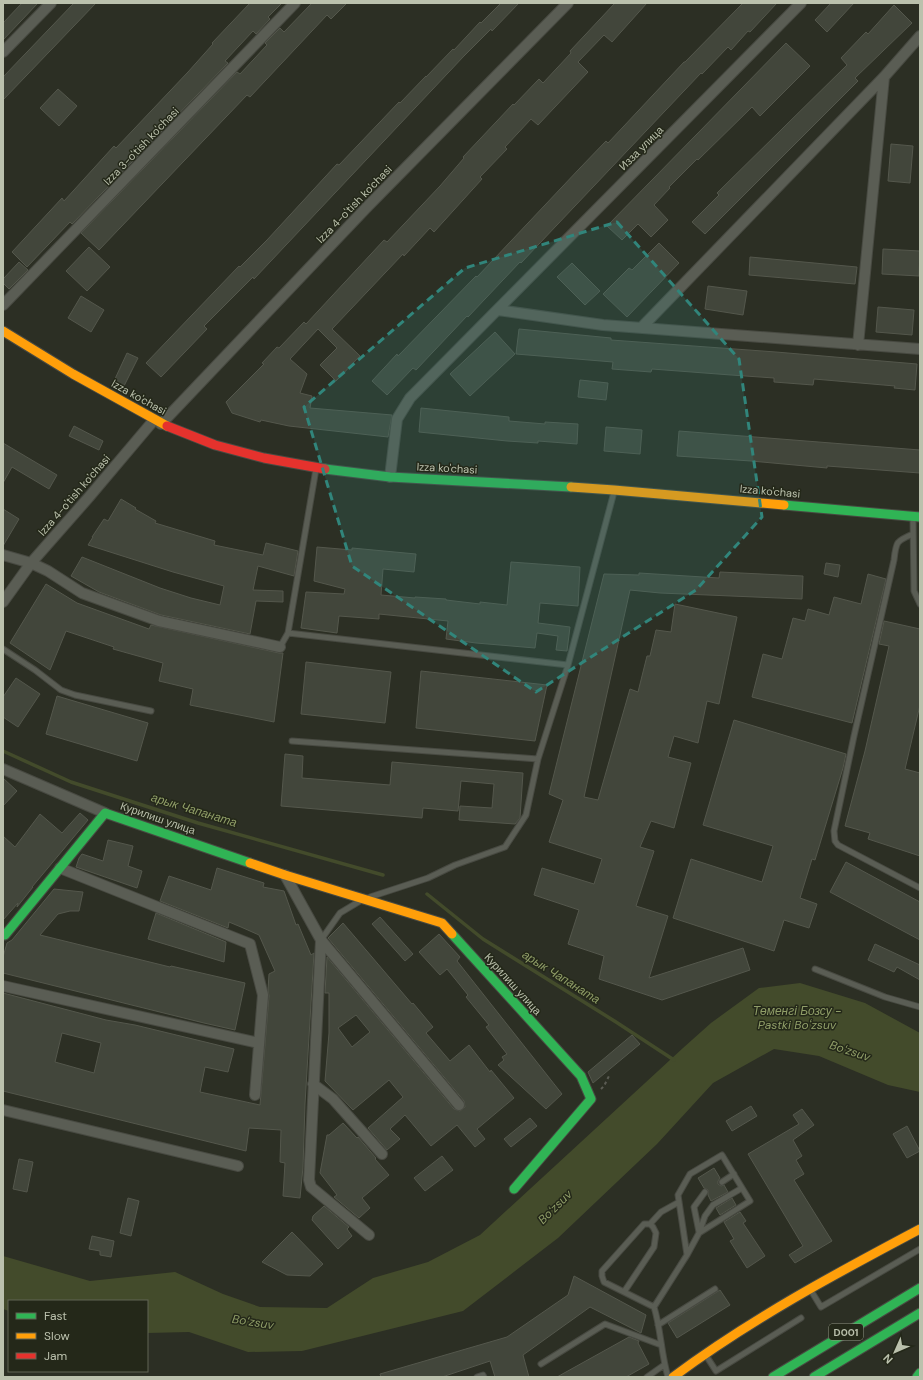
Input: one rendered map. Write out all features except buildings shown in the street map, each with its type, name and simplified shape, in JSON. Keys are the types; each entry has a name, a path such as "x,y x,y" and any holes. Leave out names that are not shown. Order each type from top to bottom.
{"main road":[{"name":"Izza ko'chasi","path":"3,331 73,374 158,422 215,445 264,458 316,468 390,477 614,490 916,517"},
{"name":"Курилиш улица","path":"4,936 105,813 285,876 442,923 581,1076 591,1099 514,1189"},
{"path":"673,1377 704,1353 809,1288 920,1229"},
{"name":"D001","path":"773,1377 920,1288"},
{"name":"D001","path":"814,1377 920,1313"},
{"path":"917,1377 920,1373"}],"street":[{"path":"3,52 51,3"},
{"name":"Izza 3-o'tish ko'chasi","path":"3,305 295,3"},
{"name":"Izza 4-o'tish ko'chasi","path":"3,602 31,563 158,422 568,3"},
{"name":"Изза улица","path":"390,477 397,419 410,398 801,3"},
{"path":"641,328 884,77 920,36"},
{"path":"858,345 884,77"},
{"path":"498,310 603,325 920,349"},
{"path":"3,554 31,563 48,571 82,593 159,621 280,647"},
{"path":"5,773 105,813"},
{"path":"60,868 250,944 263,995 255,1095"},
{"path":"285,876 321,940 459,1105"},
{"path":"321,940 309,1180 311,1187 369,1235"},
{"path":"3,986 259,1043"},
{"path":"313,1084 333,1099 382,1154"},
{"path":"3,1110 238,1166"}],"lane":[{"path":"280,647 288,633 316,468"},
{"path":"321,940 340,913 362,899 428,878 456,865 505,847 526,815 538,759 568,665 614,490"},
{"path":"916,517 913,534 914,590 920,604"},
{"path":"913,534 900,539 895,547 894,560 854,736 834,836 838,845 920,888"},
{"path":"288,633 568,665"},
{"path":"3,649 35,670 61,690 75,695 151,712"},
{"path":"292,741 538,759"},
{"path":"815,969 885,997 920,1007"},
{"path":"687,1255 678,1195 690,1174 722,1155 750,1201 699,1233"},
{"path":"722,1182 734,1174"},
{"path":"654,1307 687,1255 699,1233 705,1216 713,1205 742,1188"},
{"path":"699,1233 694,1207 705,1192"},
{"path":"668,1377 664,1365 657,1317 654,1307 604,1282 602,1271 644,1224 650,1224 661,1212 679,1202"},
{"path":"624,1292 654,1247 656,1233 650,1224"},
{"path":"809,1288 821,1307 920,1249"},
{"path":"658,1325 715,1289"},
{"path":"704,1353 716,1371 801,1318"},
{"path":"541,1364 605,1324 661,1344"},
{"path":"648,1377 664,1365"},
{"path":"477,1377 484,1375 484,1377"}],"path":[{"path":"604,1086 610,1074"}],"highlighted area":[{"path":"617,222 739,359 762,517 696,590 536,692 352,566 304,407 465,268"}],"water":[{"name":"Төменгі Бозсу - Pastki Boʻzsuv","path":"800,983 865,1003 920,1033 920,1092 888,1085 819,1056 774,1049 713,1083 657,1144 558,1238 463,1311 302,1351 248,1352 189,1332 148,1333 148,1300 8,1300 8,1311 3,1309 3,1256 90,1281 175,1272 223,1294 260,1307 327,1308 373,1278 428,1262 480,1235 711,1023 759,988"}],"waterway":[{"name":"арык Чапаната","path":"3,751 71,782 198,823 383,875"},
{"name":"арык Чапаната","path":"427,894 483,939 674,1060"}],"traffic: fast":[{"path":"325,469 390,477 571,487"},
{"path":"784,505 920,517"},
{"path":"3,934 5,935 105,813 250,863"},
{"path":"452,934 581,1076 591,1099 514,1189"},
{"path":"773,1377 920,1288"},
{"path":"814,1377 920,1313"},
{"path":"917,1377 920,1373"}],"traffic: slow":[{"path":"3,331 73,374 167,426"},
{"path":"571,487 784,505"},
{"path":"250,863 442,923 452,934"},
{"path":"673,1377 733,1336 794,1298 920,1229"}],"traffic: jam":[{"path":"167,426 215,445 264,458 325,469"}],"water label":[{"name":"Boʻzsuv","path":"850,1051"},
{"name":"Boʻzsuv","path":"555,1207"},
{"name":"Boʻzsuv","path":"253,1322"}]}
